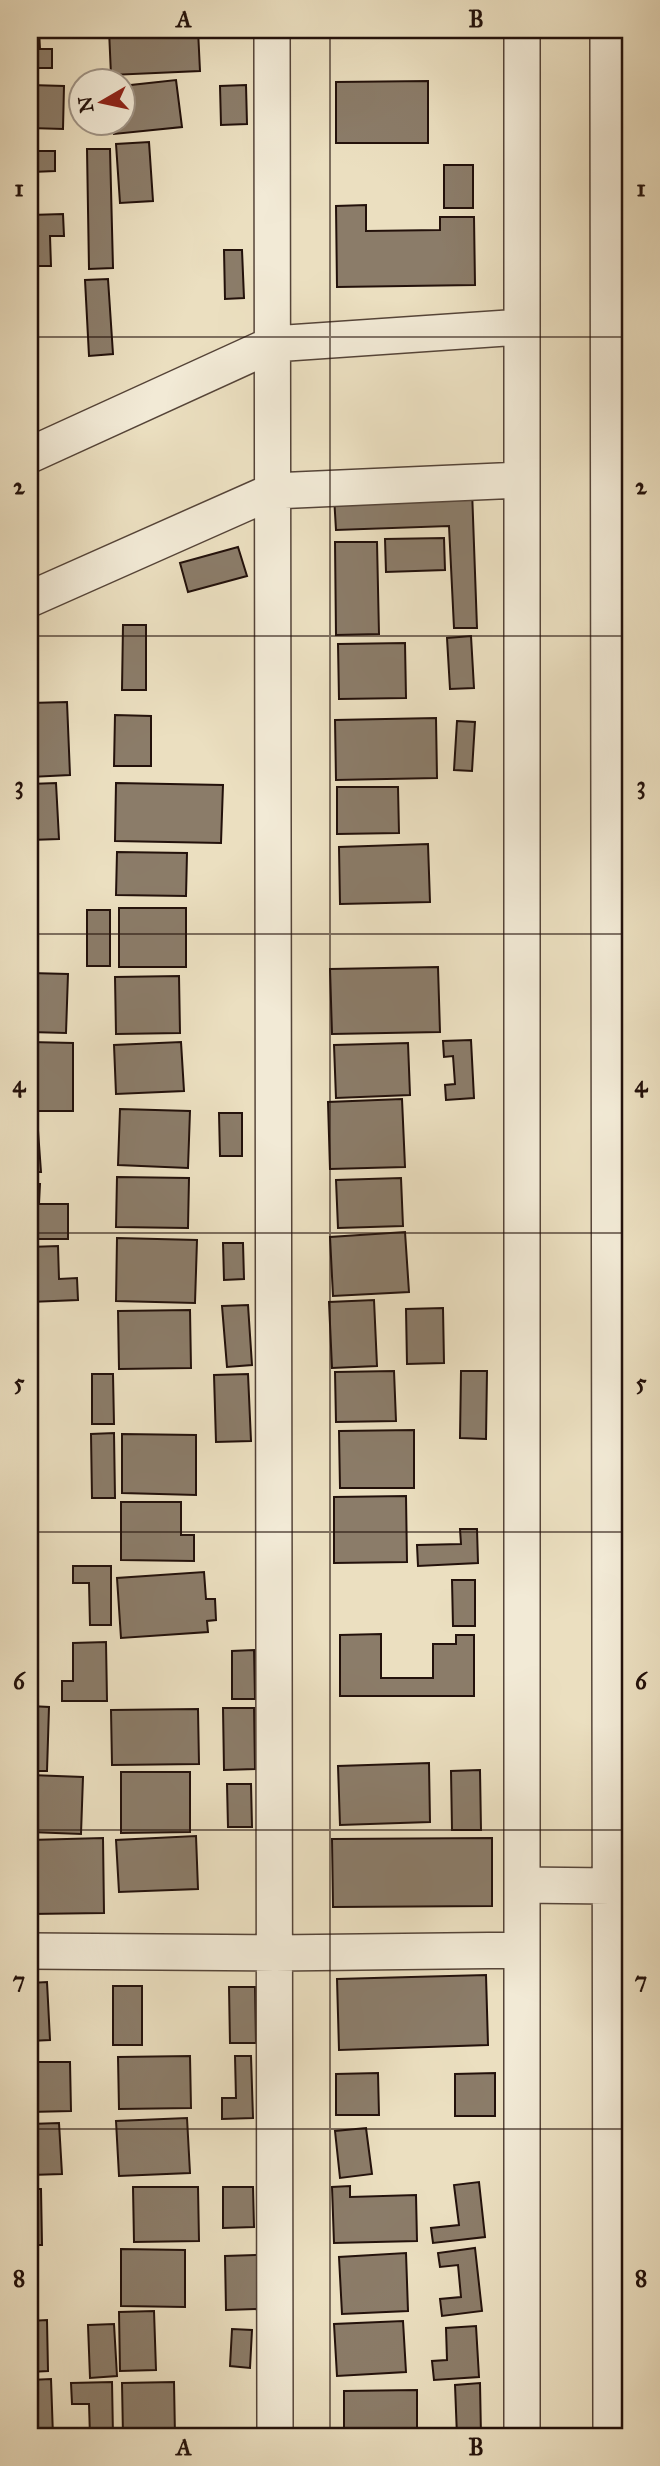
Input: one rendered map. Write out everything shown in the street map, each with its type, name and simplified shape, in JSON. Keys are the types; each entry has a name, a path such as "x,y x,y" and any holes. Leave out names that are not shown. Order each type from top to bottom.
{"street":[{"path":"272,30 275,2436"},
{"path":"522,30 522,2436"},
{"path":"608,30 620,1816 610,1886 611,2436"},
{"path":"30,455 273,344 522,327"},
{"path":"30,599 273,491 522,480"},
{"path":"522,1885 610,1886"},
{"path":"30,1951 275,1953 522,1950"}],"building":[{"path":"30,30 39,30 40,49 52,49 52,68 30,68"},
{"path":"109,30 198,30 200,71 136,74 136,66 111,66"},
{"path":"176,80 182,127 136,132 136,84"},
{"path":"428,81 428,143 336,143 336,82"},
{"path":"30,85 64,86 63,129 30,128"},
{"path":"246,85 247,124 221,125 220,86"},
{"path":"149,142 153,201 120,203 116,144"},
{"path":"87,149 110,149 113,268 89,269"},
{"path":"31,151 55,151 55,171 32,172"},
{"path":"444,165 473,165 473,208 444,208"},
{"path":"366,205 366,231 440,230 440,217 474,217 475,285 337,287 336,206"},
{"path":"63,214 64,236 50,236 51,266 30,266 30,215"},
{"path":"224,250 242,250 244,298 225,299"},
{"path":"108,279 113,354 89,356 85,280"},
{"path":"30,287 33,374 30,374"},
{"path":"472,490 477,628 454,628 449,526 336,530 334,496"},
{"path":"444,538 445,570 386,572 385,539"},
{"path":"335,542 377,542 379,634 336,635"},
{"path":"238,547 247,576 188,592 180,563"},
{"path":"123,625 146,625 146,690 122,690"},
{"path":"471,636 474,688 450,689 447,638"},
{"path":"405,643 406,698 339,699 338,644"},
{"path":"67,702 70,775 30,777 30,703"},
{"path":"115,715 151,716 151,766 114,766"},
{"path":"436,718 437,778 336,780 335,720"},
{"path":"457,721 475,722 472,771 454,770"},
{"path":"56,783 59,839 30,840 30,784"},
{"path":"116,783 223,785 221,843 115,841"},
{"path":"337,787 398,787 399,833 337,834"},
{"path":"428,844 430,902 340,904 339,847"},
{"path":"117,852 187,853 186,896 116,895"},
{"path":"119,908 186,908 186,967 119,967"},
{"path":"87,910 110,910 110,966 87,966"},
{"path":"438,967 440,1032 332,1034 330,969"},
{"path":"30,973 68,974 66,1033 30,1032"},
{"path":"179,976 180,1033 116,1034 115,977"},
{"path":"471,1040 474,1098 446,1100 445,1085 455,1084 453,1056 444,1057 443,1041"},
{"path":"30,1042 73,1043 73,1111 30,1111"},
{"path":"181,1042 184,1091 116,1094 114,1045"},
{"path":"408,1043 410,1095 336,1098 334,1045"},
{"path":"402,1099 405,1167 330,1169 328,1102"},
{"path":"120,1109 190,1111 188,1168 118,1165"},
{"path":"219,1113 242,1113 242,1156 220,1156"},
{"path":"30,1117 37,1117 41,1172 30,1172"},
{"path":"117,1177 189,1178 188,1228 116,1227"},
{"path":"401,1178 403,1226 338,1228 336,1180"},
{"path":"30,1184 40,1184 39,1204 68,1204 68,1239 30,1239"},
{"path":"405,1232 409,1292 333,1296 330,1237"},
{"path":"117,1238 197,1240 195,1303 116,1301"},
{"path":"223,1243 243,1243 244,1279 224,1280"},
{"path":"58,1246 59,1279 77,1278 78,1300 30,1302 30,1247"},
{"path":"374,1300 377,1366 332,1368 329,1302"},
{"path":"248,1305 252,1365 227,1367 222,1306"},
{"path":"443,1308 444,1363 407,1364 406,1309"},
{"path":"190,1310 191,1368 119,1369 118,1311"},
{"path":"394,1371 396,1421 336,1422 335,1372"},
{"path":"461,1371 487,1371 486,1439 460,1438"},
{"path":"92,1374 113,1374 114,1424 92,1424"},
{"path":"248,1374 251,1441 216,1442 214,1375"},
{"path":"414,1430 414,1488 340,1488 339,1431"},
{"path":"114,1433 115,1498 92,1498 91,1434"},
{"path":"122,1434 196,1435 196,1495 122,1493"},
{"path":"406,1496 407,1562 334,1563 334,1497"},
{"path":"121,1502 181,1502 181,1535 194,1535 194,1561 121,1560"},
{"path":"460,1529 477,1529 478,1563 418,1566 417,1545 461,1544"},
{"path":"73,1566 111,1566 111,1625 90,1625 89,1583 73,1583"},
{"path":"204,1572 206,1599 215,1599 216,1620 207,1621 208,1632 121,1638 117,1578"},
{"path":"452,1580 475,1580 475,1626 453,1626"},
{"path":"381,1634 381,1678 433,1678 433,1644 456,1644 456,1635 474,1635 474,1696 340,1696 340,1635"},
{"path":"106,1642 107,1701 62,1701 62,1681 73,1681 73,1643"},
{"path":"254,1650 255,1699 232,1699 232,1651"},
{"path":"30,1706 49,1707 47,1771 30,1771"},
{"path":"223,1708 254,1708 255,1769 224,1770"},
{"path":"198,1709 199,1764 112,1765 111,1710"},
{"path":"429,1763 430,1822 340,1825 338,1766"},
{"path":"480,1770 481,1830 452,1830 451,1771"},
{"path":"121,1772 190,1772 190,1832 121,1833"},
{"path":"30,1775 83,1777 81,1834 30,1832"},
{"path":"227,1784 251,1784 252,1827 228,1827"},
{"path":"196,1836 198,1889 119,1892 116,1840"},
{"path":"103,1838 104,1913 30,1914 30,1840"},
{"path":"492,1838 492,1906 333,1907 332,1839"},
{"path":"486,1975 488,2045 339,2050 337,1979"},
{"path":"47,1982 50,2040 30,2041 30,1983"},
{"path":"113,1986 142,1986 142,2045 113,2045"},
{"path":"229,1987 255,1987 256,2043 230,2043"},
{"path":"190,2056 191,2108 119,2109 118,2057"},
{"path":"235,2056 251,2056 253,2118 222,2119 222,2098 236,2098"},
{"path":"30,2062 70,2062 71,2111 30,2112"},
{"path":"378,2073 379,2115 336,2115 336,2074"},
{"path":"495,2073 495,2116 455,2116 455,2074"},
{"path":"187,2118 190,2173 119,2176 116,2121"},
{"path":"59,2123 62,2174 30,2175 30,2124"},
{"path":"366,2128 372,2174 340,2178 335,2131"},
{"path":"479,2182 485,2237 433,2243 431,2228 459,2225 454,2185"},
{"path":"350,2186 350,2197 416,2195 417,2241 334,2243 332,2187"},
{"path":"133,2187 198,2187 199,2241 134,2242"},
{"path":"223,2187 253,2187 254,2227 223,2228"},
{"path":"30,2189 41,2189 42,2245 30,2245"},
{"path":"475,2248 482,2311 442,2316 440,2299 461,2297 458,2265 440,2267 438,2253"},
{"path":"121,2249 185,2250 185,2307 121,2306"},
{"path":"406,2253 408,2311 342,2314 339,2257"},
{"path":"257,2255 258,2309 226,2310 225,2256"},
{"path":"154,2311 156,2370 120,2371 119,2312"},
{"path":"47,2320 48,2371 30,2372 30,2321"},
{"path":"403,2321 406,2372 337,2376 334,2324"},
{"path":"114,2324 117,2376 90,2378 88,2325"},
{"path":"476,2326 479,2377 434,2380 432,2361 447,2360 446,2328"},
{"path":"232,2329 252,2330 250,2368 230,2366"},
{"path":"51,2379 53,2436 30,2436 30,2380"},
{"path":"112,2382 113,2436 90,2436 89,2404 72,2404 71,2383"},
{"path":"174,2382 175,2436 123,2436 122,2383"},
{"path":"480,2383 481,2436 457,2436 455,2385"},
{"path":"417,2390 417,2436 344,2436 344,2391"}]}
